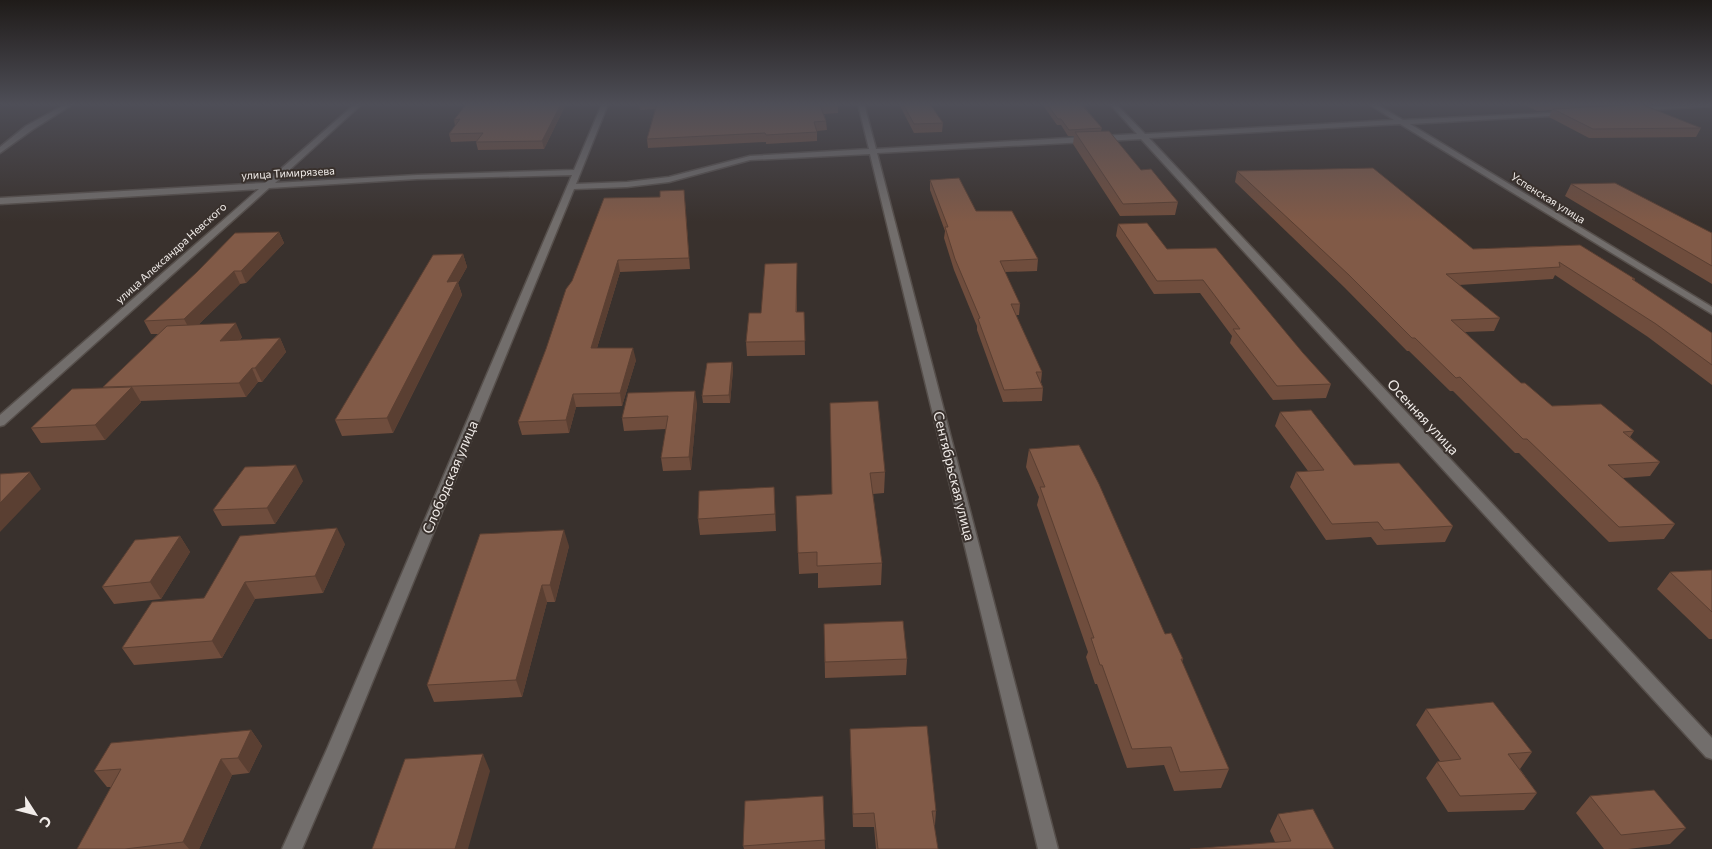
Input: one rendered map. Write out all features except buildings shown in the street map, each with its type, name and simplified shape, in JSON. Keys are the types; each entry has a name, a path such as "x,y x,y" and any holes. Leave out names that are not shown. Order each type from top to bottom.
{"street":[{"name":"улица Александра Невского","path":"0,422 314,144"},
{"name":"Слободская улица","path":"292,849 336,749 589,144"},
{"name":"Сентябрьская улица","path":"871,144 1048,849"},
{"path":"571,187 614,186 683,177 732,161 750,158 1032,144"},
{"name":"Осенняя улица","path":"1150,144 1712,751"},
{"name":"Успенская улица","path":"1439,144 1712,311"},
{"name":"улица Тимирязева","path":"0,201 417,177 578,172"}]}
